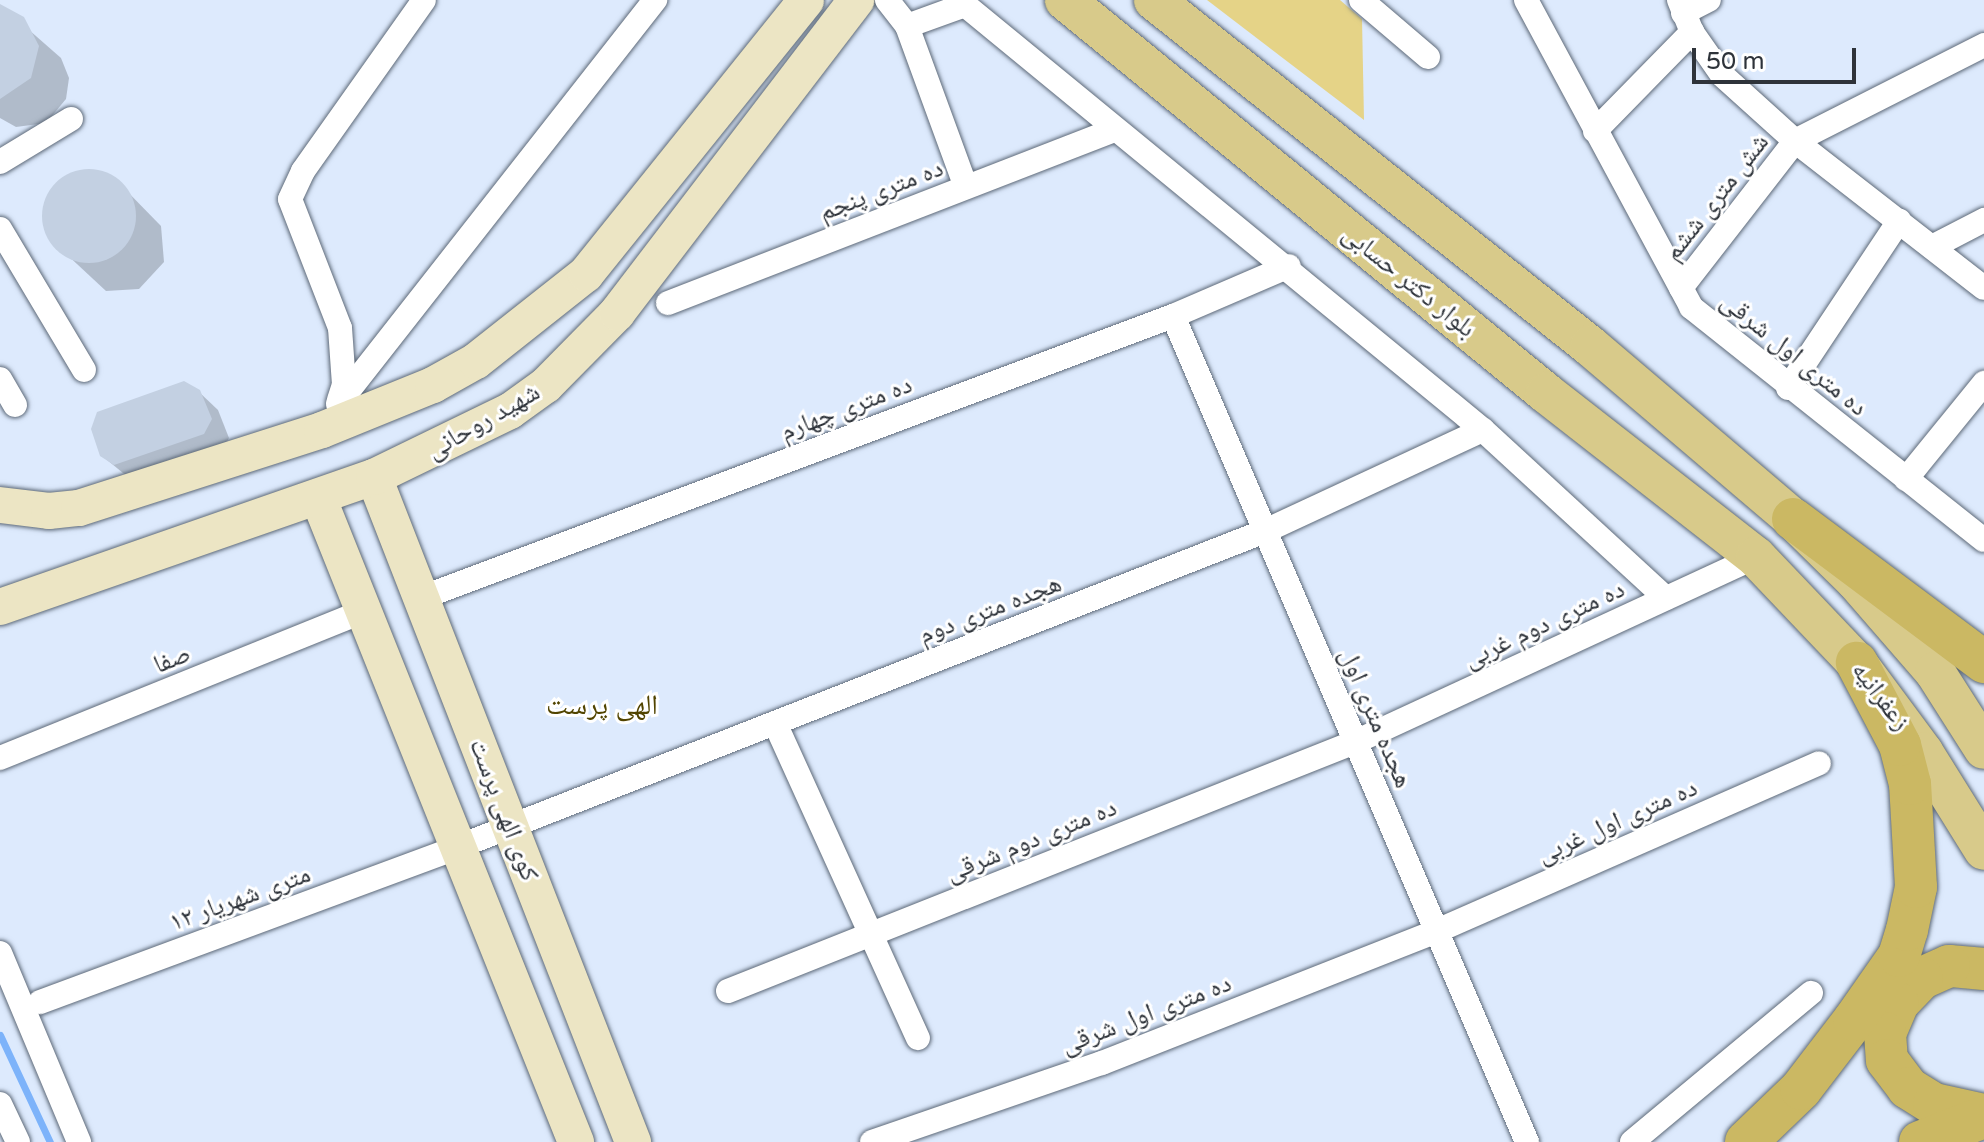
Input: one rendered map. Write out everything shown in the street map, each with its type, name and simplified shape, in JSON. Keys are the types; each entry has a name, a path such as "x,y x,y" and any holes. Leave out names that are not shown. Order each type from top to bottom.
{"highway":[{"path":"1793,519 1984,662"},
{"path":"1746,1142 1801,1089 1854,1020 1899,956 1907,930 1916,887 1910,784 1900,745 1857,663"},
{"path":"1984,969 1949,966 1922,978 1898,1003 1885,1033 1887,1060 1908,1088 1934,1104 1984,1116"},
{"path":"1920,1142 1984,1116"}],"main road":[{"path":"0,505 49,511 79,508 330,417 433,385 476,361 586,274 806,0"},
{"name":"شهید روحانی","path":"0,607 374,477 510,411 576,357 617,313 856,0"},
{"name":"بلوار دکتر حسابی","path":"1065,0 1546,393 1756,557"},
{"path":"1154,0 1590,346 1793,519 1856,581 1935,672 1984,749"},
{"name":"کوی الهی پرست","path":"374,477 633,1142"},
{"path":"318,497 576,1142"},
{"name":"زعفرانیه","path":"1756,557 1857,663 1923,752 1984,850"}],"street":[{"path":"330,417 344,385 340,328 290,199 293,185 424,0"},
{"path":"330,417 655,0"},
{"path":"887,0 907,26 966,187"},
{"path":"1361,0 1428,57"},
{"name":"ده متری اول شرقی","path":"1526,0 1691,307 1788,388 1984,540"},
{"path":"1595,131 1685,15 1709,0"},
{"path":"907,26 965,5 1115,130 1289,266 1483,430 1666,598"},
{"path":"1685,15 1722,75 1795,141 1984,288"},
{"path":"1795,141 1984,45"},
{"path":"0,162 71,119"},
{"name":"ده متری پنجم","path":"668,303 1115,130"},
{"name":"شش متری ششم","path":"1681,288 1795,141"},
{"path":"1932,247 1984,220"},
{"path":"1788,388 1899,221"},
{"path":"0,229 84,370"},
{"name":"ده متری چهارم","path":"421,598 1173,316 1289,266"},
{"name":"هجده متری اول","path":"1173,316 1527,1142"},
{"path":"0,379 15,405"},
{"path":"1906,479 1984,383"},
{"name":"هجده متری دوم","path":"510,827 1265,531 1483,430"},
{"name":"ده متری دوم غربی","path":"1355,742 1756,557"},
{"name":"صفا","path":"0,758 364,611"},
{"path":"775,723 918,1038"},
{"name":"ده متری دوم شرقی","path":"728,991 1355,742"},
{"name":"ده متری اول غربی","path":"1437,931 1819,763"},
{"name":"۱۲ متری شهریار","path":"40,1002 510,827"},
{"name":"ده متری اول شرقی","path":"872,1142 1102,1063 1437,931"},
{"path":"0,953 79,1142"},
{"path":"1632,1142 1811,993"},
{"path":"0,1104 18,1142"}],"shaded area":[{"path":"1207,0 1340,0 1362,19 1364,120"}],"building":[{"path":"0,4 24,17 39,46 31,78 0,99"},
{"path":"89,169 107,172 122,183 133,198 136,216 133,234 122,249 107,260 89,263 71,260 56,249 45,234 42,216 45,198 56,183 71,172"},
{"path":"184,381 200,390 212,419 204,434 114,465 100,456 91,429 97,412"}],"waterway":[{"path":"0,1035 50,1142"}],"district":[{"name":"الهی پرست","path":"602,705"}]}
